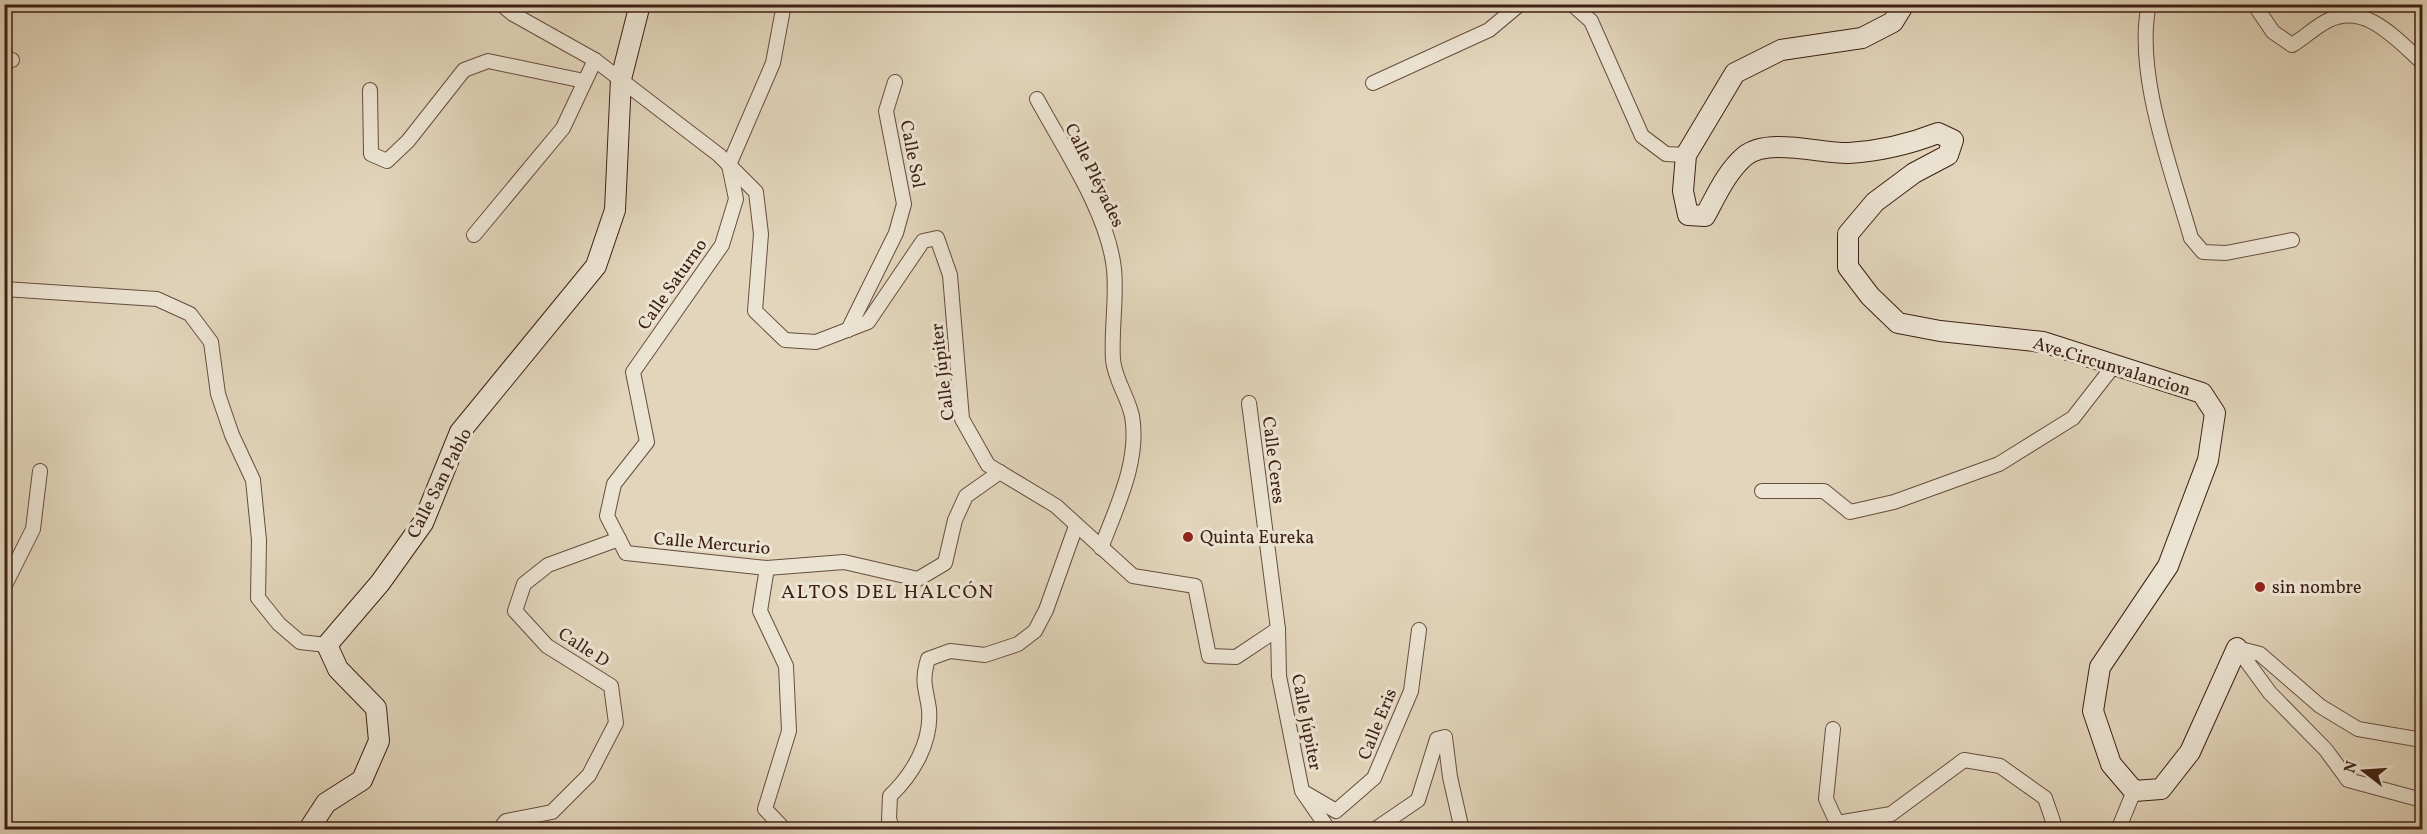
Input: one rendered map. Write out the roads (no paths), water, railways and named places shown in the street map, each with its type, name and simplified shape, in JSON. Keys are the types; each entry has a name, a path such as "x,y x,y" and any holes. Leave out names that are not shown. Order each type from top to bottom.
{"street":[{"name":"Calle San Pablo","path":"327,645 380,583 423,523 460,432 596,266 615,210 621,79 640,4"},
{"path":"729,165 773,63 784,4"},
{"path":"1372,83 1489,30 1520,4"},
{"path":"1572,4 1591,21 1642,136 1666,154 1686,155"},
{"name":"Ave.Circunvalancion","path":"1904,4 1893,22 1862,38 1781,50 1735,73 1686,155 1683,191 1688,215 1705,216 1723,184 1747,154 1776,146 1848,153 1912,143 1938,134 1953,140 1948,155 1914,173 1875,202 1848,234 1848,267 1870,296 1898,323 1940,331 2043,342 2202,393 2215,413 2208,460 2168,566 2100,667 2093,711 2111,764 2134,791"},
{"path":"2149,4 2145,21 2150,90 2191,238 2203,252 2226,253 2292,240"},
{"path":"2254,4 2273,32 2292,45 2327,21 2349,14 2386,28 2422,62"},
{"name":"Calle Júpiter","path":"510,8 595,60 621,79 729,165 756,192 761,234 755,312 785,340 816,342 868,322 923,241 937,238 950,275 962,419 988,465 1056,506 1133,576 1195,586 1209,656 1236,657 1278,630"},
{"path":"474,235 563,128 595,60"},
{"path":"370,90 371,154 387,161 408,141 464,70 488,62 584,81"},
{"name":"Calle Sol","path":"848,330 896,233 904,204 886,111 896,82"},
{"name":"Calle Pléyades","path":"1037,99 1088,195 1107,238 1114,269 1113,363 1132,416 1133,443 1126,480 1101,548"},
{"name":"Calle Saturno","path":"619,538 607,516 614,484 647,442 633,372 722,245 736,199 729,165"},
{"path":"4,289 157,299 190,314 211,342 218,394 232,435 253,480 259,540 258,597 279,624 300,642 327,645 338,669 376,708 379,741 362,780 326,803 311,826 312,830"},
{"path":"1762,491 1824,491 1850,512 1894,502 1999,464 2073,418 2115,364"},
{"name":"Calle Ceres","path":"1249,403 1278,630"},
{"path":"4,587 33,529 40,471"},
{"name":"Calle Mercurio","path":"619,538 626,553 767,568 844,562 918,579 945,562 955,520 966,496 1000,472"},
{"path":"899,830 891,824 890,796 903,783 928,739 929,710 922,677 928,659 950,651 985,654 1018,644 1035,631 1046,610 1076,525"},
{"name":"Calle D","path":"499,830 506,821 552,812 589,775 616,723 611,686 547,646 515,611 524,584 548,565 619,538"},
{"path":"767,568 760,611 786,666 789,730 765,809 782,828"},
{"name":"Calle Júpiter","path":"1278,630 1279,676 1302,791 1329,830"},
{"name":"Calle Eris","path":"1302,791 1336,811 1374,778 1411,691 1419,630"},
{"path":"2118,830 2134,791 2161,789 2190,752 2237,648"},
{"path":"2237,648 2260,654 2320,706 2358,729 2422,740"},
{"path":"2237,648 2270,693 2326,750 2348,780 2422,800"},
{"path":"1833,729 1826,799 1837,823 1891,814 1964,760 2000,766 2045,798 2056,830"},
{"path":"1374,830 1418,800 1437,739 1445,737 1450,777 1462,830"}],"place":[{"name":"Quinta Eureka","path":"1188,537"},
{"name":"sin nombre","path":"2260,587"}],"district":[{"name":"ALTOS DEL HALCÓN","path":"888,591"}]}
